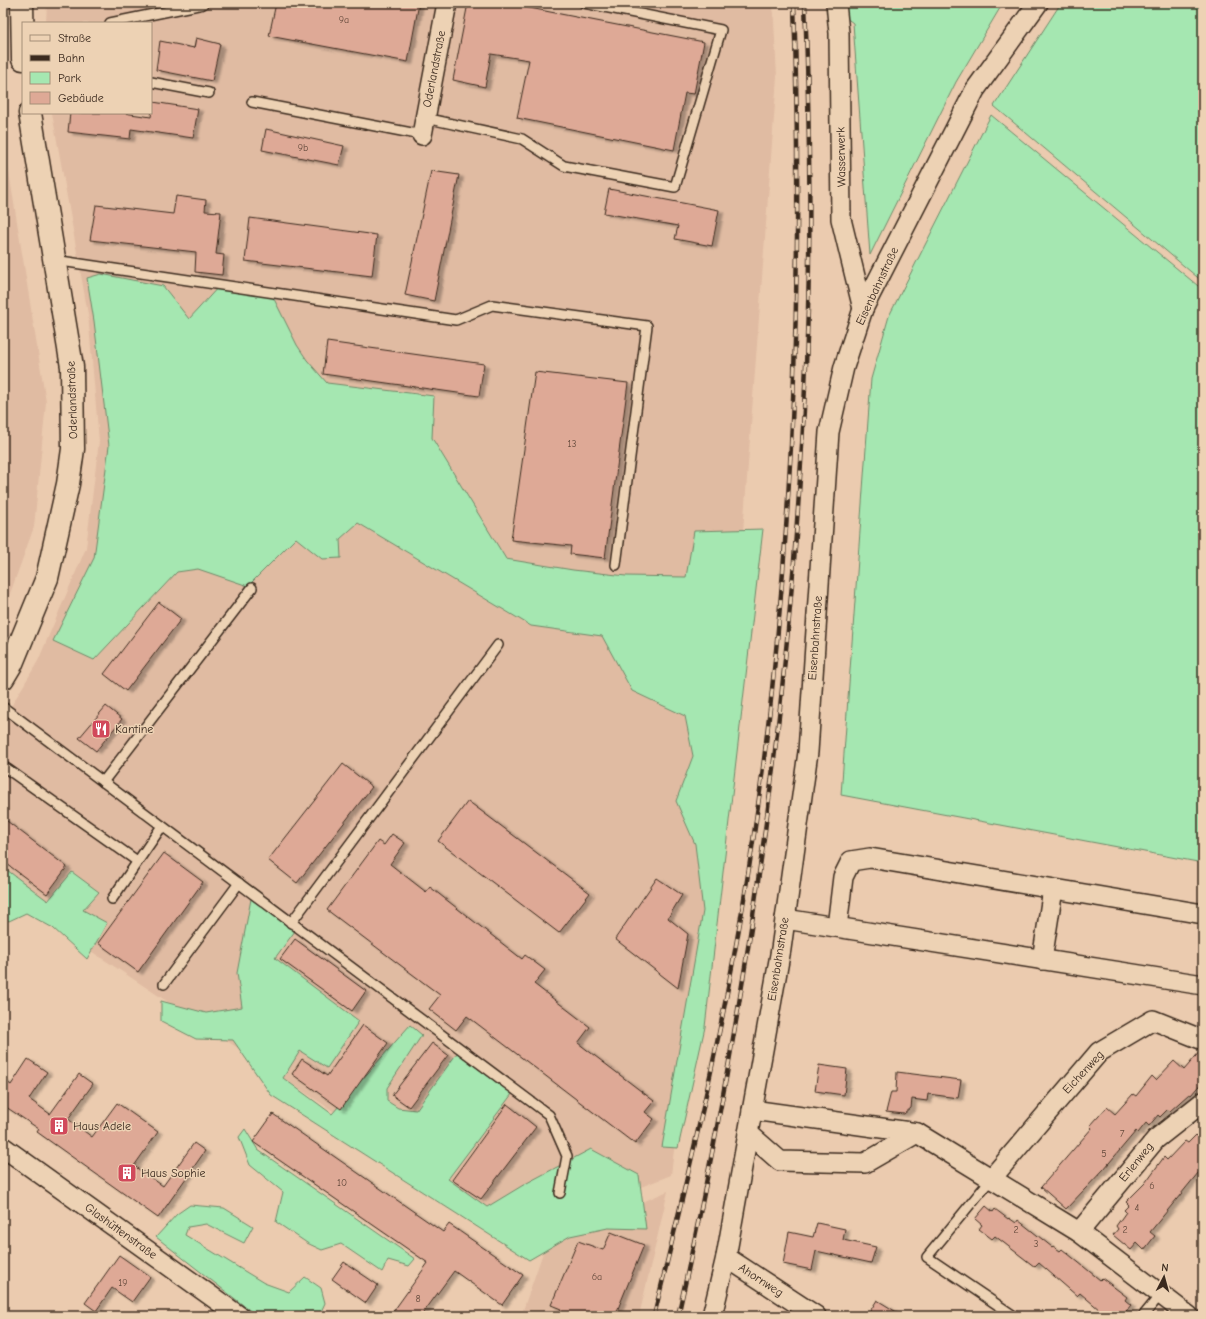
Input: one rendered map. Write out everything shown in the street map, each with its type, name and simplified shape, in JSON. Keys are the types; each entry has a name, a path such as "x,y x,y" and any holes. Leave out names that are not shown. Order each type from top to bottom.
{"street":[{"path":"22,3 22,22"},
{"name":"Oderlandstraße","path":"424,126 447,3"},
{"name":"Wasserwerk","path":"836,3 839,33 841,219 863,309"},
{"name":"Eisenbahnstraße","path":"712,1316 726,1257 785,919 808,752 829,432 844,367 863,309 975,90 1038,3"},
{"name":"Oderlandstraße","path":"3,678 12,663 47,578 68,484 73,449 72,367 53,260 30,114"},
{"path":"837,927 843,877 852,861 870,858 1203,914"},
{"path":"1042,960 1052,889"},
{"path":"785,919 1203,985"},
{"name":"Eichenweg","path":"990,1179 1099,1052 1154,1020 1203,1040"},
{"name":"Erlenweg","path":"1079,1232 1156,1139 1203,1102"},
{"path":"752,1110 917,1133 1079,1232 1189,1316"},
{"path":"748,1132 780,1161 865,1163 917,1133"},
{"name":"Glashüttenstraße","path":"3,1147 239,1316"},
{"name":"Ahornweg","path":"726,1257 816,1316"}],"lane":[{"path":"252,102 522,139 564,166 675,187 721,30 584,3"},
{"path":"115,22 203,4"},
{"path":"152,82 209,93"},
{"path":"53,260 456,320 492,305 647,326 616,565"},
{"path":"103,782 252,588"},
{"path":"291,923 498,645"},
{"path":"3,707 549,1115 567,1156 560,1194"},
{"path":"3,766 138,861"},
{"path":"112,899 162,826"},
{"path":"164,984 239,883"},
{"path":"990,1179 927,1257 1014,1316"},
{"path":"1143,1316 1161,1294"}],"shaded area":[{"path":"47,3 773,3 777,77 733,665 671,1175 521,1235 3,893 3,720 38,661 86,548 99,441 88,314 52,114 152,114 152,22 46,22"},
{"path":"3,135 46,402 34,527 3,613"},
{"path":"668,1191 639,1316 521,1316 546,1244"}],"green space":[{"path":"847,3 1003,3 956,82 870,255 853,23 845,17"},
{"path":"1061,3 1203,3 1203,282 994,106"},
{"path":"991,115 1203,290 1203,863 841,795 871,379 889,316"},
{"path":"101,274 163,286 189,319 220,285 269,289 297,345 307,360 327,383 434,396 432,438 506,559 573,570 626,576 686,577 694,531 763,529 705,1027 678,1148 662,1147 703,911 695,844 676,801 693,756 685,716 632,691 602,636 531,626 358,523 340,539 341,558 322,559 296,538 248,586 198,569 177,572 94,660 53,641 94,558 109,446 94,321 87,278"},
{"path":"3,867 48,901 72,872 99,892 83,910 107,923 87,959 53,928 26,913 9,921 3,918"},
{"path":"251,899 295,931 275,958 359,1021 327,1068 300,1051 283,1078 332,1114 410,1025 422,1035 387,1088 387,1101 398,1108 416,1110 457,1053 512,1094 448,1179 487,1207 525,1184 591,1149 639,1175 646,1229 608,1228 570,1236 529,1260 271,1095 233,1040 196,1039 161,1021 161,1001 206,1013 242,1007 237,973"},
{"path":"245,1129 258,1150 415,1259 409,1266 388,1260 382,1272 341,1244 322,1250 307,1243 276,1222 283,1192 250,1165 239,1137"},
{"path":"190,1205 224,1208 253,1226 244,1243 206,1224 188,1227 185,1235 264,1283 289,1292 305,1277 321,1288 325,1303 319,1316 257,1316 156,1237 177,1214"}],"building":[{"path":"276,3 419,3 408,62 269,36"},
{"path":"468,3 504,3 704,42 694,94 685,93 674,150 517,118 529,60 491,54 485,87 453,80"},
{"path":"196,38 220,44 212,81 156,70 160,41 194,48"},
{"path":"153,102 198,109 193,138 131,129 130,139 68,132 70,114 131,114 151,117"},
{"path":"266,129 344,146 339,165 262,150"},
{"path":"431,171 459,175 434,301 405,295"},
{"path":"609,189 719,210 712,246 675,239 678,226 604,213"},
{"path":"176,196 206,200 205,211 221,212 216,254 224,255 222,275 195,272 196,252 90,240 96,205 173,214"},
{"path":"250,218 377,235 372,276 245,261"},
{"path":"327,342 484,364 479,396 323,374"},
{"path":"535,372 628,383 605,558 570,554 571,546 511,540"},
{"path":"159,602 181,619 126,691 104,674"},
{"name":"Kantine","path":"106,706 122,719 96,751 79,738"},
{"path":"343,764 372,787 297,883 268,860"},
{"path":"468,801 590,893 559,933 438,841"},
{"path":"3,818 67,867 47,894 3,861"},
{"path":"392,834 405,843 390,864 426,892 430,887 522,959 525,955 545,970 534,984 590,1027 578,1043 654,1101 645,1112 654,1119 635,1144 467,1016 456,1030 429,1009 440,995 327,910 378,841 384,845"},
{"path":"164,853 203,882 138,972 98,943"},
{"path":"657,878 682,895 668,918 688,934 678,988 615,939"},
{"path":"295,939 366,991 352,1011 280,959"},
{"path":"363,1025 388,1043 341,1109 292,1074 302,1059 327,1076"},
{"path":"432,1043 448,1055 409,1107 392,1095"},
{"path":"1201,1050 1203,1051 1203,1081 1191,1095 1189,1094 1170,1111 1168,1109 1160,1117 1158,1115 1149,1126 1146,1123 1138,1133 1136,1131 1104,1169 1066,1209 1041,1187 1092,1128 1090,1126 1107,1107 1115,1114 1133,1094 1136,1096 1152,1076 1156,1080 1174,1061 1184,1070"},
{"path":"28,1059 47,1072 29,1099 50,1114 79,1074 93,1084 68,1119 92,1137 117,1103 158,1132 134,1166 163,1186 194,1143 205,1151 158,1218 37,1132 39,1129 3,1105 3,1079 11,1085"},
{"path":"819,1065 847,1069 844,1095 815,1091"},
{"path":"897,1072 961,1080 958,1098 928,1094 927,1101 912,1099 911,1108 904,1114 886,1112 891,1092 896,1092"},
{"path":"507,1104 536,1127 481,1199 452,1180"},
{"path":"273,1114 443,1232 449,1224 523,1275 502,1305 454,1271 421,1316 390,1316 428,1263 253,1142"},
{"path":"1196,1135 1203,1141 1203,1167 1150,1232 1155,1236 1144,1250 1137,1243 1131,1250 1113,1235 1118,1229 1116,1226 1126,1212 1124,1210 1129,1205 1126,1202 1145,1183 1164,1157 1167,1160 1185,1141 1188,1143"},
{"path":"986,1206 993,1212 995,1209 1016,1223 1018,1220 1052,1247 1053,1246 1060,1251 1062,1249 1100,1280 1102,1278 1127,1297 1125,1300 1131,1305 1122,1316 1107,1316 1080,1293 1077,1296 1039,1263 1035,1267 995,1236 992,1239 979,1229 982,1225 975,1219"},
{"path":"817,1223 845,1229 843,1240 876,1247 871,1263 816,1251 812,1270 783,1264 789,1232 813,1237"},
{"path":"611,1232 644,1245 615,1316 559,1316 561,1309 551,1305 578,1241 603,1250"},
{"path":"119,1255 150,1277 132,1302 112,1288 96,1311 85,1303"},
{"path":"344,1262 378,1285 366,1303 332,1279"},
{"path":"877,1300 903,1316 867,1316"}],"railway":[{"path":"654,1316 684,1193 724,1008 747,883 769,719 787,515 793,412 797,207 797,105 794,3"},
{"path":"678,1316 728,1067 749,941 767,816 782,689 794,563 803,436 808,309 809,156 805,3"}],"place":[{"name":"Kantine","path":"101,729"},
{"name":"Haus Adele","path":"59,1126"},
{"name":"Haus Sophie","path":"127,1173"}]}
